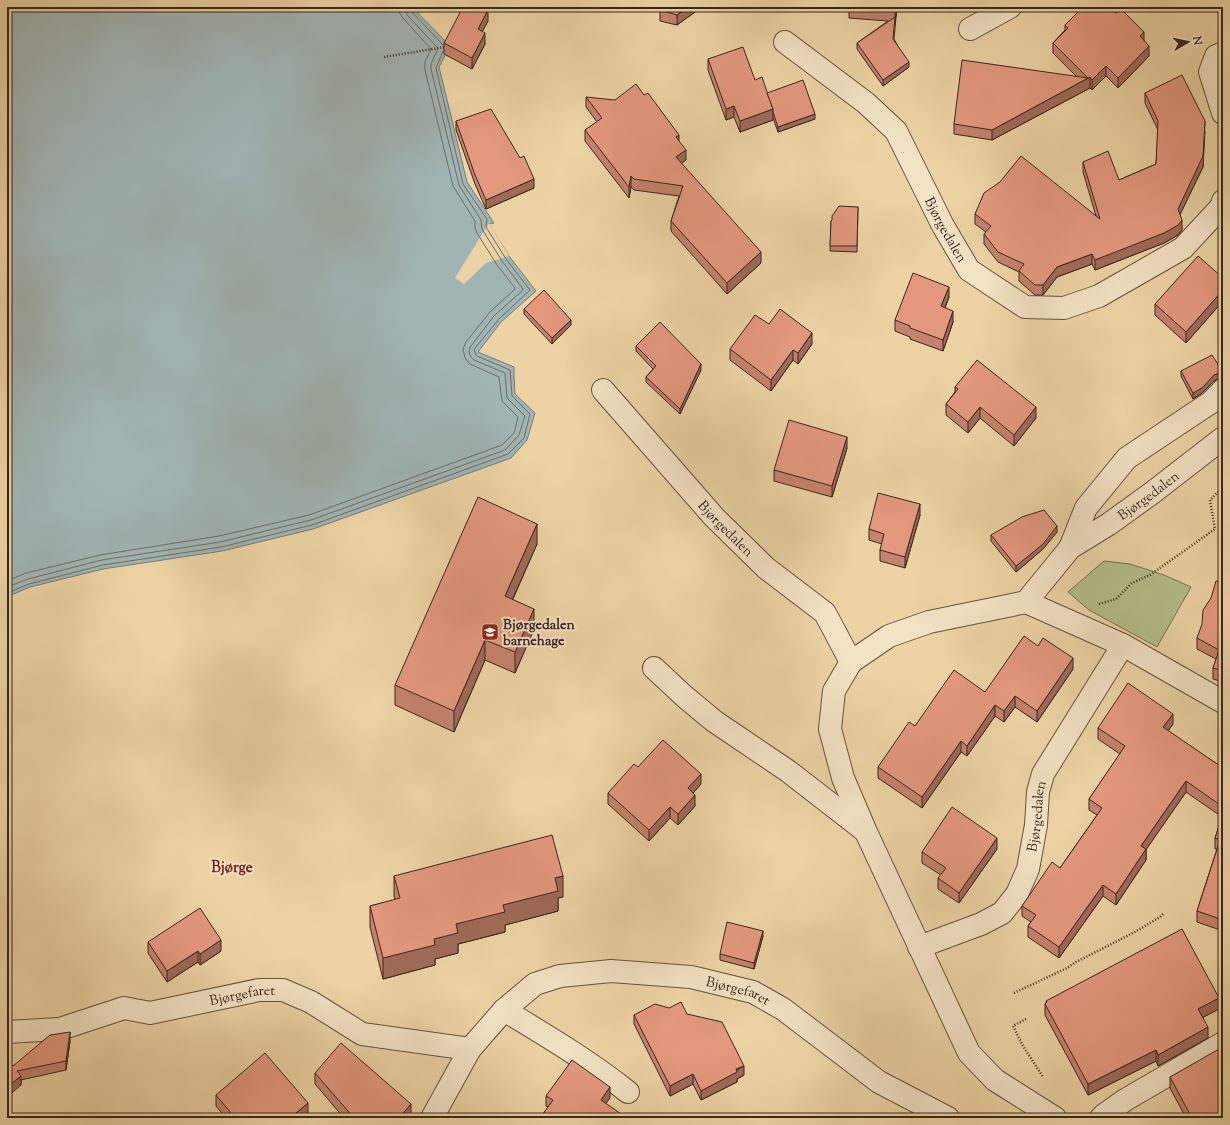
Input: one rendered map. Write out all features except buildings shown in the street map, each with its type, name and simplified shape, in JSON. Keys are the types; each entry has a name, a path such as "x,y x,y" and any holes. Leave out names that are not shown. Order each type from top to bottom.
{"street":[{"path":"970,29 1010,7"},
{"name":"Bjørgedalen","path":"785,42 866,103 896,131 942,224 969,270 1025,307 1064,308 1099,296 1183,248 1222,206 1223,201"},
{"path":"1223,53 1216,56 1210,72 1223,113"},
{"name":"Bjørgedalen","path":"603,390 714,517 766,568 825,613 851,662"},
{"name":"Bjørgedalen","path":"1026,602 1070,548 1086,508 1127,458 1210,403 1223,390"},
{"name":"Bjørgedalen","path":"1070,548 1116,520 1223,438"},
{"path":"1055,1118 995,1080 968,1053 866,832 843,778 830,729 834,691 851,662 889,636 929,622 1026,602 1123,645 1223,702"},
{"name":"Bjørgedalen","path":"919,947 981,924 1002,913 1017,894 1028,869 1036,825 1038,792 1043,774 1123,645"},
{"path":"654,668 684,696 714,720 788,771 866,832"},
{"name":"Bjørgefaret","path":"432,1118 470,1049 504,1010 535,984 560,976 611,971 691,977 753,992 783,1008 879,1082 948,1118"},
{"name":"Bjørgefaret","path":"7,1032 60,1029 124,1008 150,1013 259,990 283,990 311,1002 362,1034 470,1049"},
{"path":"504,1010 598,1069 628,1092"},
{"path":"1102,1118 1125,1100 1223,1043"}],"path":[{"path":"384,57 450,46"},
{"path":"1077,624 1086,607 1116,599 1132,583 1150,575 1215,529 1210,500 1219,491"},
{"path":"1014,993 1067,968 1133,933 1163,914"},
{"path":"1026,1019 1013,1026 1023,1046 1038,1068"}],"green space":[{"path":"1104,561 1130,564 1164,575 1191,587 1157,647 1089,610 1068,592"}],"water":[{"path":"7,7 412,7 450,46 439,67 467,182 494,223 489,224 509,256 536,291 501,322 478,352 514,367 515,394 535,413 527,440 511,458 313,529 222,551 103,569 30,587 7,597"}],"pier":[{"path":"489,223 509,256 486,263 464,284 455,278"}],"place":[{"name":"Bjørgedalen barnehage","path":"490,632"}],"district":[{"name":"Bjørge","path":"232,867"}]}
